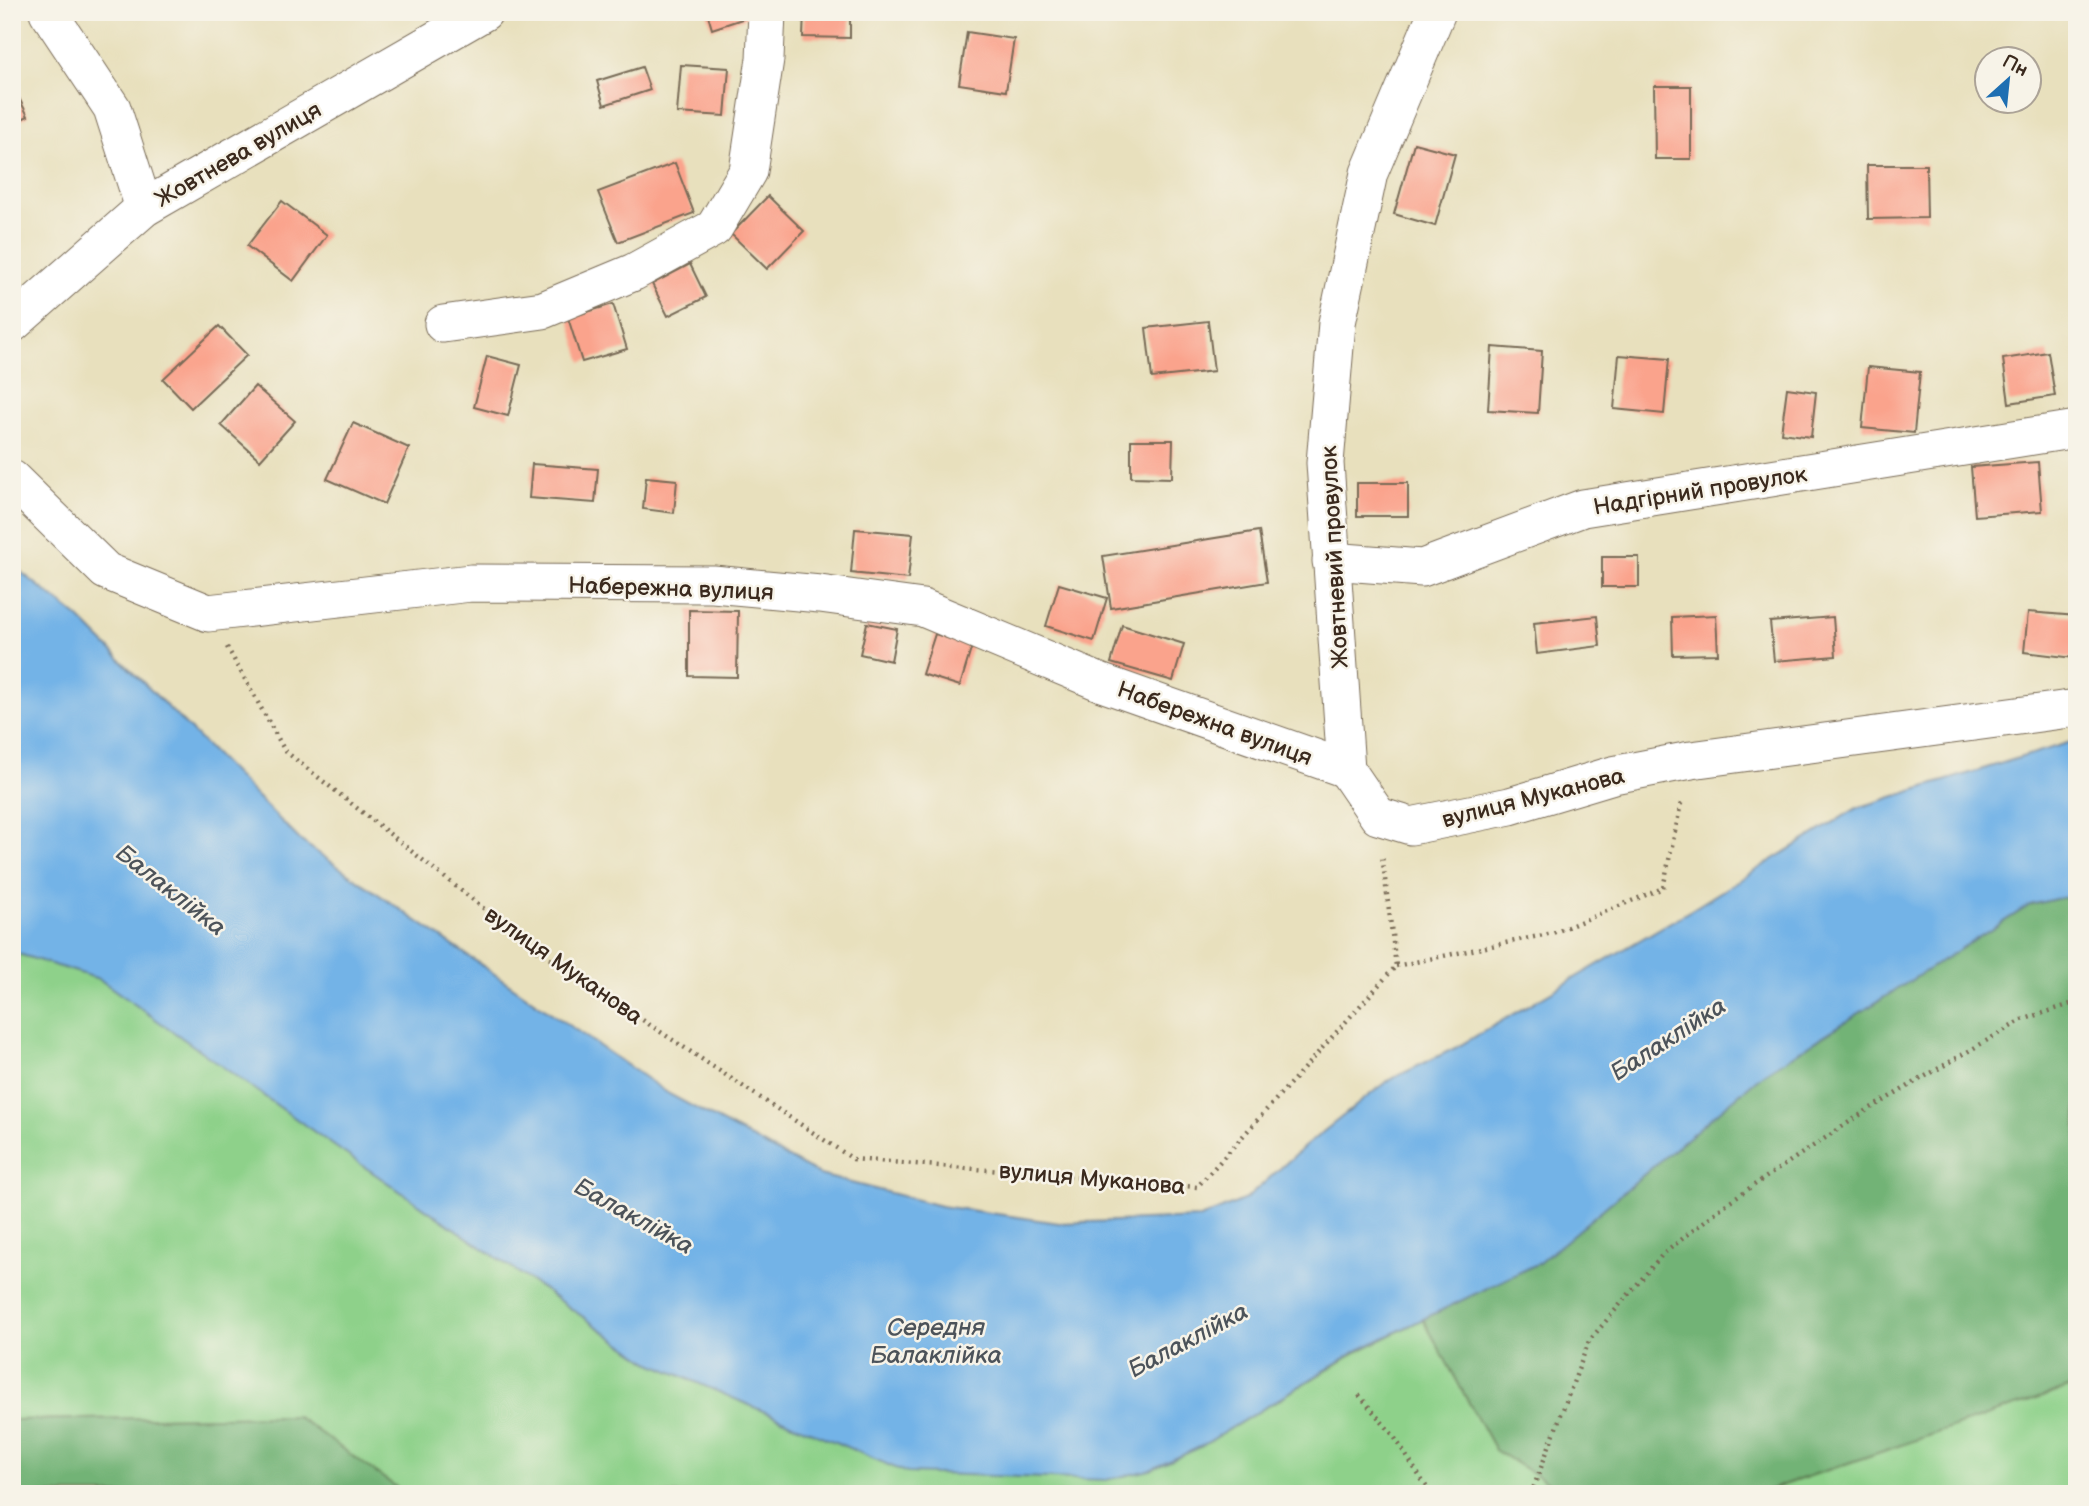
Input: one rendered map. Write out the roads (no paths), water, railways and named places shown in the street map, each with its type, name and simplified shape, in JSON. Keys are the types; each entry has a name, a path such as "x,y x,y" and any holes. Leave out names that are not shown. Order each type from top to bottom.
{"street":[{"path":"48,12 112,108 144,208"},
{"name":"Жовтнева вулиця","path":"12,324 144,208 484,12"},
{"path":"443,324 543,310 634,272 714,228 748,171 765,59 767,12"},
{"name":"Жовтневий провулок","path":"1346,769 1325,463 1337,323 1369,173 1437,12"},
{"name":"Надгірний провулок","path":"1331,561 1422,568 1583,508 2077,429"},
{"name":"Набережна вулиця","path":"12,479 106,571 208,613 471,583 713,584 820,594 923,608 1102,682 1346,769"},
{"name":"вулиця Муканова","path":"1346,769 1378,816 1411,826 1510,806 1613,775 1691,760 2077,708"}],"water":[{"name":"Середня Балаклійка","path":"12,565 78,617 301,841 669,1094 820,1175 941,1206 1059,1223 1200,1218 1246,1199 1304,1147 1387,1081 1457,1047 1691,910 1857,808 2077,740 2077,894 2030,905 1763,1074 1539,1263 1357,1351 1200,1447 1150,1470 1106,1480 907,1473 649,1362 340,1150 99,979 12,952"}],"water label":[{"name":"Балаклійка","path":"171,890"},
{"name":"Балаклійка","path":"1668,1039"},
{"name":"Балаклійка","path":"634,1216"},
{"name":"Балаклійка","path":"1188,1340"}]}
